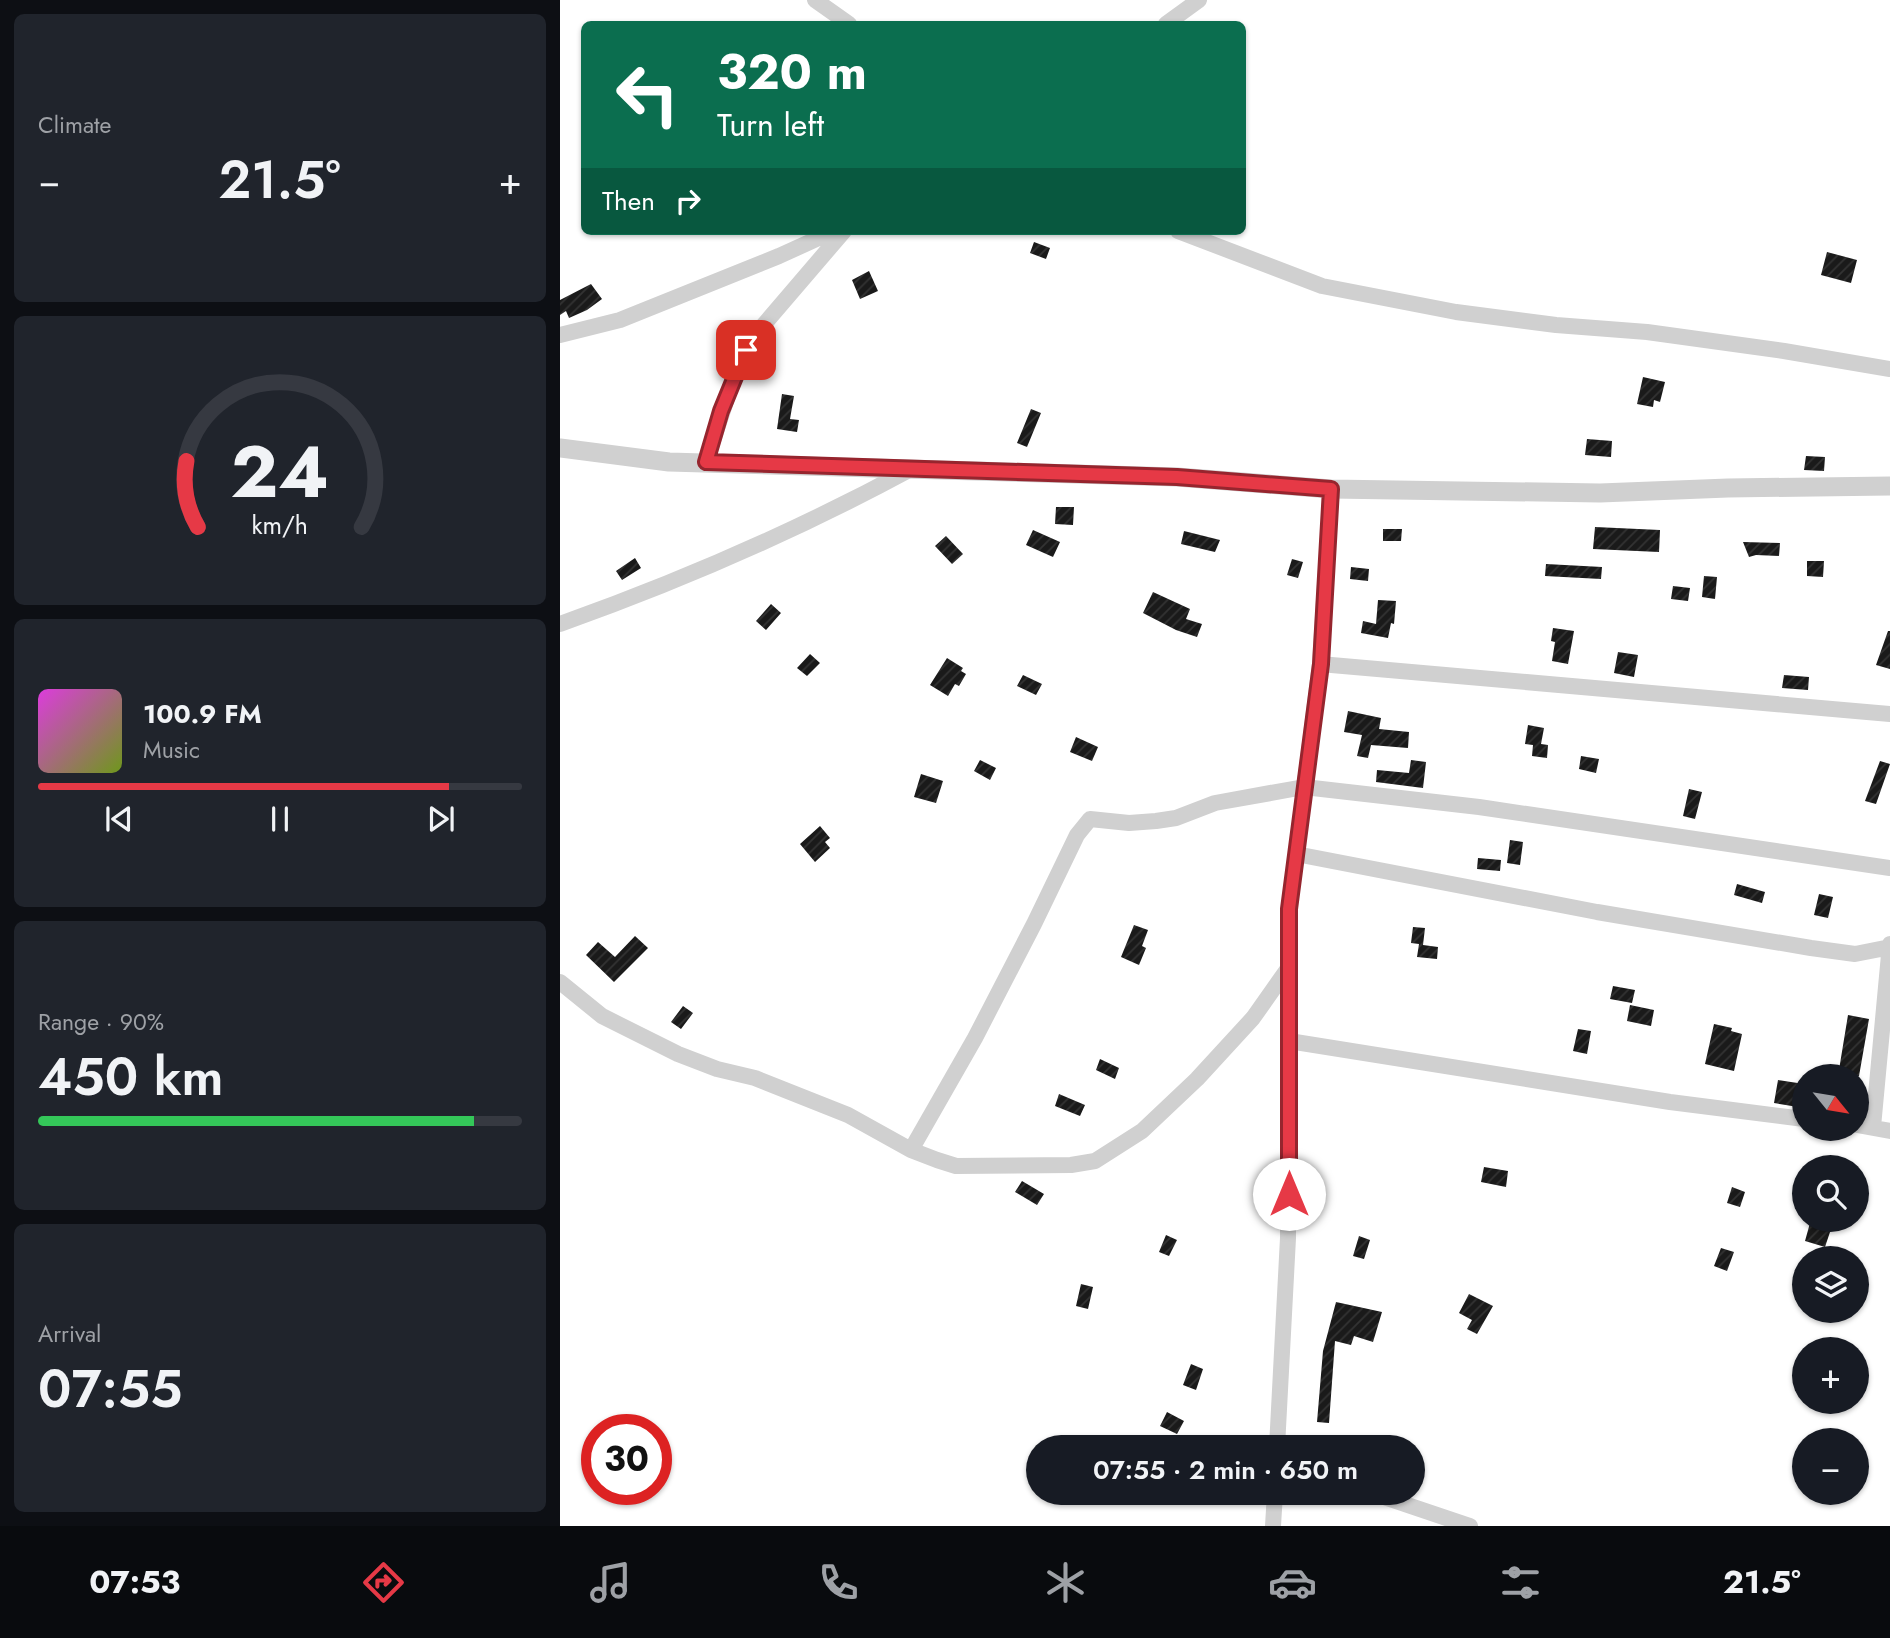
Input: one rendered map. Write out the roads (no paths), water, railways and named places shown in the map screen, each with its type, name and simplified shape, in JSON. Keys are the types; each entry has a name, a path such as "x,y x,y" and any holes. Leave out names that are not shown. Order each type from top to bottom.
{"street":[{"path":"815,0 845,21"},
{"path":"1170,21 1199,0"},
{"path":"560,335 620,320 825,235"},
{"path":"706,462 737,368 755,335 841,235"},
{"path":"1188,235 1322,286 1456,312 1556,325 1661,334 1890,369"},
{"path":"560,448 669,462 1177,477 1331,489 1601,493 1890,486"},
{"path":"560,624 737,555 855,499 911,468"},
{"path":"1278,1435 1287,1281 1289,909 1321,664 1331,489"},
{"path":"1321,664 1890,714"},
{"path":"912,1150 975,1038 1084,823 1090,819 1129,823 1156,821 1176,818 1215,803 1304,787 1479,807 1890,868"},
{"path":"1296,854 1597,912 1798,946 1855,954 1890,946 1869,1097"},
{"path":"560,982 602,1016 678,1054 717,1069 755,1079 848,1115 912,1150 957,1166 1071,1165 1095,1161 1142,1131 1197,1079 1253,1018 1289,967"},
{"path":"1289,1041 1670,1102 1792,1117"},
{"path":"1869,1127 1890,1131"},
{"path":"1273,1526 1274,1505"},
{"path":"1408,1505 1470,1526"}]}
